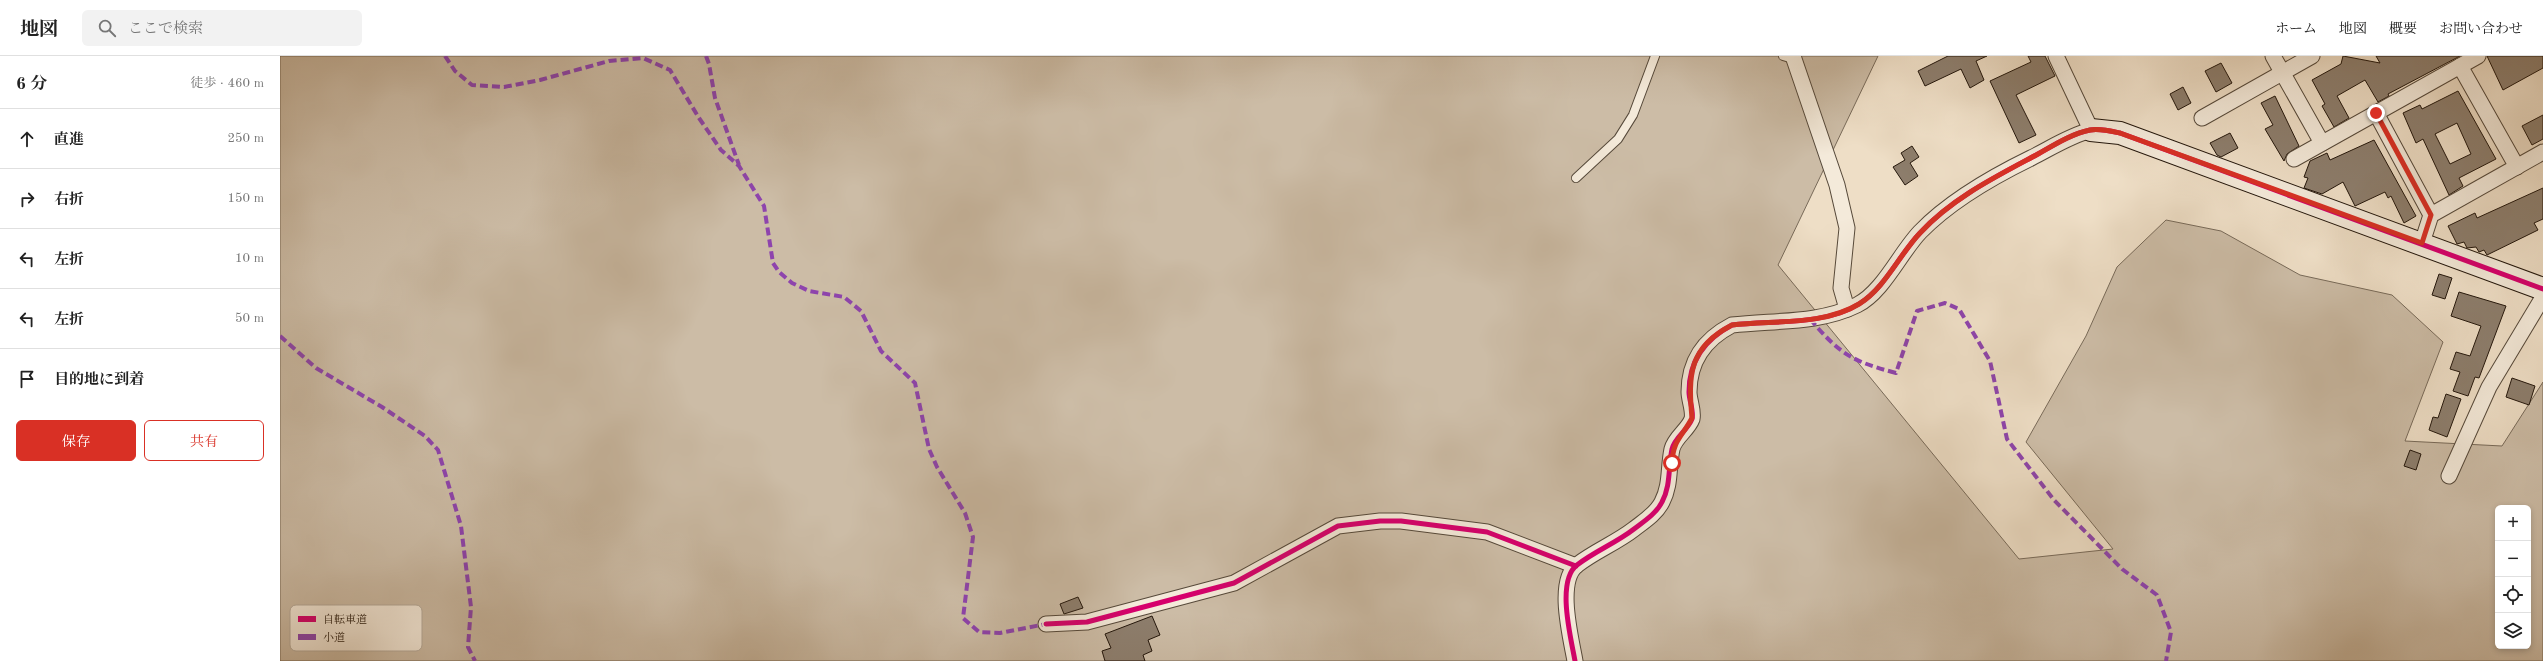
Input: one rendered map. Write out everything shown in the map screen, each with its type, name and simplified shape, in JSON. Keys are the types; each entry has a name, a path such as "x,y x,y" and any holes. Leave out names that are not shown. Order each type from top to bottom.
{"street":[{"path":"2056,56 2091,130"},
{"path":"2273,56 2322,144"},
{"path":"2202,118 2312,56"},
{"path":"2294,159 2478,56"},
{"path":"1790,57 1837,185 1847,228 1841,288 1847,309"},
{"path":"2460,66 2517,167"},
{"path":"2376,113 2431,215"},
{"path":"1575,661 1566,595 1570,574 1576,566 1619,540 1644,521 1661,504 1669,484 1672,449 1692,418 1689,393 1692,364 1703,347 1719,332 1732,325 1822,317 1847,309 1871,295 1905,249 1921,231 1950,206 2007,169 2073,135 2091,130 2120,133 2422,243 2543,289"},
{"path":"2422,243 2431,215 2543,152"},
{"path":"2450,476 2489,387 2543,297"},
{"path":"1046,624 1087,622 1220,587 1240,579 1338,526 1380,521 1401,521 1487,532 1576,566"}],"lane":[{"path":"1576,178 1618,139 1633,115 1655,56"}],"shaded area":[{"path":"280,56 1878,56 1778,265 2019,559 2113,549 2026,442 2086,336 2117,267 2166,220 2221,231 2300,275 2392,295 2443,342 2405,441 2502,446 2543,382 2543,661 280,661"}],"building":[{"path":"1948,56 1987,56 1976,61 1984,80 1970,88 1961,69 1925,86 1918,71"},
{"path":"2028,56 2045,56 2055,76 2016,95 2036,135 2019,143 1990,81 2031,62"},
{"path":"2343,56 2380,63 2376,56 2460,56 2388,94 2389,96 2378,102 2365,80 2337,96 2349,118 2334,127 2322,106 2325,104 2312,80 2341,64"},
{"path":"2487,56 2543,56 2543,68 2503,90"},
{"path":"2221,63 2232,83 2216,92 2205,71"},
{"path":"2183,87 2191,103 2178,110 2170,94"},
{"path":"2458,91 2496,159 2459,178 2463,186 2449,195 2423,139 2416,143 2403,113 2420,105 2422,109","holes":["2457,123 2471,154 2450,164 2435,134"]},
{"path":"2275,96 2299,146 2287,154 2284,161 2265,129 2273,125 2261,103"},
{"path":"2543,115 2543,139 2532,145 2522,126"},
{"path":"2230,133 2238,148 2221,157 2217,155 2210,143"},
{"path":"2374,140 2416,216 2404,223 2391,196 2388,198 2385,192 2355,206 2343,182 2322,194 2304,188 2308,178 2304,177 2310,161 2327,153 2330,160"},
{"path":"1912,146 1919,157 1910,163 1918,176 1905,185 1893,167 1905,160 1901,153"},
{"path":"2543,188 2543,219 2534,223 2538,230 2487,255 2484,250 2479,252 2476,247 2467,248 2464,242 2457,244 2448,226 2475,213 2477,218"},
{"path":"2439,274 2452,278 2445,299 2432,295"},
{"path":"2459,292 2506,306 2479,378 2475,377 2468,396 2453,391 2460,372 2450,369 2456,352 2470,356 2481,326 2451,316"},
{"path":"2512,378 2535,386 2529,405 2506,397"},
{"path":"2446,394 2461,399 2447,437 2429,430 2433,417 2438,418"},
{"path":"2410,450 2421,454 2416,470 2404,466"},
{"path":"1078,597 1083,608 1064,614 1060,604"},
{"path":"1152,616 1160,635 1148,640 1152,651 1143,655 1145,661 1105,661 1102,651 1111,648 1105,634"}],"marked path":[{"path":"445,56 455,71 472,85 504,87 540,80 609,61 643,58 670,70 699,118 721,150 739,166 764,206 773,263 779,272 792,283 809,291 844,297 861,311 881,351 915,383 929,449 937,467 965,513 973,537 963,618 979,632 1000,633 1046,624"},
{"path":"706,56 709,64 715,98 739,165"},
{"path":"1810,319 1830,341 1847,355 1881,369 1896,373 1917,311 1945,303 1959,309 1990,361 2007,439 2054,500 2122,569 2157,595 2171,632 2166,661"},
{"path":"280,336 316,368 382,407 425,436 438,450 461,526 471,607 468,647 475,661"}],"cycle path":[{"path":"1575,661 1568,625 1566,596 1567,584 1571,573 1577,565 1591,555 1620,539 1641,524 1653,514 1662,502 1667,489 1672,449 1692,419 1689,392 1692,370 1700,352 1707,344 1714,337 1732,325 1814,319 1830,316 1859,304 1877,289 1912,242 1946,209 1991,179 2076,134 2097,129 2120,133 2543,289"},
{"path":"1046,624 1087,622 1234,583 1338,526 1380,521 1401,521 1487,532 1576,566"}],"route":[{"path":"1672,463 1672,449 1676,440 1692,418 1689,393 1692,364 1703,347 1719,332 1732,325 1763,321 1822,317 1858,304 1878,288 1905,249 1921,231 1950,206 2007,169 2073,135 2091,130 2120,133 2422,243 2431,215 2376,113"}]}
